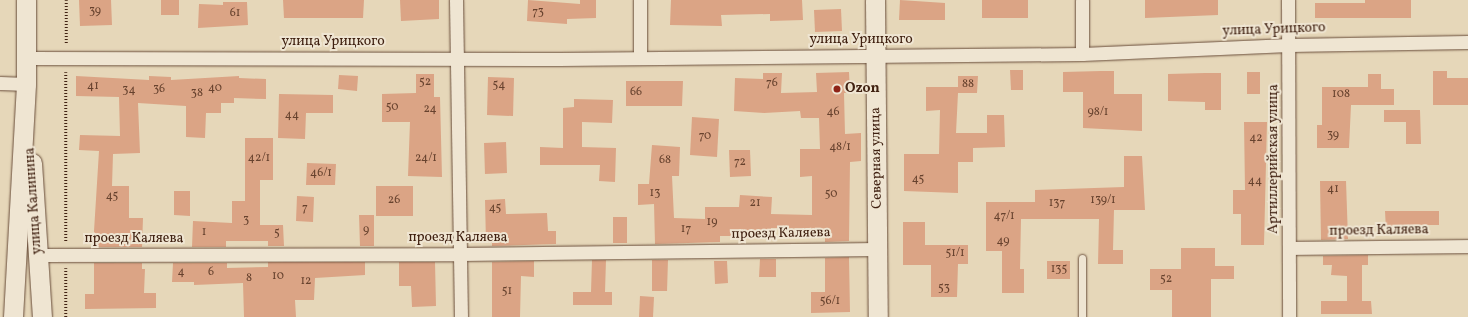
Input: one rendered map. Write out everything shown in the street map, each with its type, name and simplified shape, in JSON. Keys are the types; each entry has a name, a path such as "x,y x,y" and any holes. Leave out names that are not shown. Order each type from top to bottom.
{"main road":[{"name":"улица Калинина","path":"13,317 26,84 26,0"},
{"name":"Северная улица","path":"875,0 878,317"},
{"name":"улица Калинина","path":"26,84 42,317"}],"street":[{"path":"456,0 461,317"},
{"path":"640,0 640,56"},
{"path":"1082,0 1082,54"},
{"name":"Артиллерийская улица","path":"1288,0 1291,248 1289,317"},
{"name":"улица Урицкого","path":"27,58 457,59 640,56 1082,54 1289,45 1468,42"},
{"path":"0,83 26,84"},
{"name":"проезд Каляева","path":"1291,248 1468,246"},
{"name":"проезд Каляева","path":"38,255 460,254 878,249"}],"lane":[{"path":"1082,258 1082,317"}],"path":[{"path":"66,0 66,317"}],"building":[{"path":"79,0 111,0 112,25 80,26"},
{"path":"161,0 179,0 179,15 161,15"},
{"path":"283,0 364,0 363,18 284,18"},
{"path":"400,0 439,0 439,19 401,21"},
{"path":"528,0 580,4 580,0 596,0 596,18 567,19 567,24 527,21"},
{"path":"671,0 802,0 803,20 770,21 770,14 721,15 722,26 670,25"},
{"path":"900,0 945,3 945,20 899,20"},
{"path":"982,0 1028,0 1028,18 982,18"},
{"path":"1145,0 1218,0 1218,15 1145,18"},
{"path":"1365,0 1411,0 1411,18 1315,18 1315,3 1365,3"},
{"path":"223,2 247,2 248,25 198,28 199,4 223,5"},
{"path":"841,9 842,31 815,32 814,10"},
{"path":"1010,70 1023,70 1023,90 1011,90"},
{"path":"1114,71 1114,94 1142,94 1142,131 1083,128 1083,92 1063,92 1063,72"},
{"path":"1433,71 1447,71 1447,78 1468,78 1468,105 1433,105"},
{"path":"849,72 850,93 844,93 845,134 861,133 861,161 850,162 849,241 825,242 825,234 816,235 816,229 771,228 771,236 720,236 720,242 655,244 654,204 638,205 638,184 649,184 652,145 680,147 679,176 672,176 674,218 705,219 705,207 739,207 740,195 772,197 771,214 812,215 812,176 800,177 800,149 820,149 819,118 801,118 800,111 764,113 734,111 735,78 763,79 763,73 782,73 781,93 817,92 816,73"},
{"path":"1247,72 1260,72 1260,94 1247,94"},
{"path":"1221,73 1221,110 1205,110 1205,102 1168,101 1168,74"},
{"path":"416,74 434,74 434,97 440,97 442,177 408,176 410,122 382,122 382,94 416,93"},
{"path":"1368,74 1381,74 1381,89 1394,89 1394,105 1351,105 1349,148 1317,148 1317,125 1322,125 1322,87 1368,87"},
{"path":"339,75 358,76 357,91 338,89"},
{"path":"76,76 149,80 149,76 171,77 171,80 239,76 239,78 266,79 266,99 234,98 234,103 221,103 221,113 206,113 205,138 186,137 186,106 138,103 140,153 113,154 112,186 129,186 129,218 143,218 142,247 93,247 99,151 79,150 80,135 120,136 119,97 76,96"},
{"path":"958,76 978,76 977,93 958,93 956,133 987,133 987,115 1004,115 1005,147 973,148 973,162 958,162 958,193 904,191 904,154 939,154 940,110 926,111 926,87 958,87"},
{"path":"488,77 514,78 513,116 487,115"},
{"path":"626,81 683,81 682,106 626,106"},
{"path":"279,94 333,95 333,113 306,113 305,139 278,138"},
{"path":"574,99 613,100 612,123 582,122 582,147 616,148 615,182 599,181 600,165 540,165 540,147 563,148 563,108 574,107"},
{"path":"1384,110 1420,110 1421,144 1406,144 1406,122 1384,122"},
{"path":"692,117 719,119 717,157 690,155"},
{"path":"1244,122 1267,122 1264,245 1241,245 1241,214 1233,214 1233,190 1245,190"},
{"path":"245,138 273,138 273,180 260,180 260,225 283,225 284,246 268,246 268,241 226,241 226,247 192,247 193,221 232,223 232,201 245,201"},
{"path":"506,142 507,173 485,174 484,143"},
{"path":"729,150 750,150 751,176 730,177"},
{"path":"1124,156 1142,156 1145,210 1114,210 1113,250 1123,250 1123,264 1098,264 1099,219 1021,219 1020,269 1024,269 1024,293 1002,293 1002,251 986,251 986,202 1035,202 1035,190 1124,187"},
{"path":"307,163 336,164 335,185 306,185"},
{"path":"1320,181 1346,181 1348,239 1321,240"},
{"path":"376,186 413,186 413,216 376,216"},
{"path":"174,191 190,191 190,216 174,215"},
{"path":"297,196 314,197 313,222 296,221"},
{"path":"505,199 506,214 547,213 548,231 556,231 556,244 492,246 492,243 486,243 485,200"},
{"path":"1385,211 1439,211 1439,225 1416,225 1416,230 1386,230"},
{"path":"359,215 374,215 374,246 360,246"},
{"path":"613,217 627,217 627,243 613,243"},
{"path":"903,222 925,222 925,245 968,245 968,264 958,264 957,297 931,297 931,265 903,265"},
{"path":"1181,248 1215,248 1215,266 1234,266 1234,279 1211,279 1211,317 1172,317 1172,290 1150,290 1150,269 1181,269"},
{"path":"1368,255 1368,265 1362,265 1362,301 1371,301 1372,314 1321,314 1321,301 1347,301 1347,276 1331,275 1332,265 1323,265 1323,256"},
{"path":"849,257 850,312 811,313 811,292 825,292 825,258"},
{"path":"760,259 776,259 776,277 759,277"},
{"path":"592,260 606,260 605,292 612,292 612,305 573,305 573,292 591,292"},
{"path":"652,260 668,260 667,291 652,291"},
{"path":"534,261 534,277 521,276 520,317 492,317 492,262"},
{"path":"714,261 727,261 728,283 715,284"},
{"path":"1047,261 1070,261 1070,279 1047,279"},
{"path":"268,262 365,262 365,275 315,278 314,300 295,300 296,317 244,317 243,283 194,285 194,282 172,282 173,263 227,263 227,268 268,267"},
{"path":"399,262 435,262 436,306 412,307 411,286 399,286"},
{"path":"94,263 142,263 142,269 145,269 144,293 156,293 156,308 85,309 85,294 94,294"},
{"path":"640,296 654,297 653,317 639,317"}],"place":[{"name":"Ozon","path":"837,89"}]}
